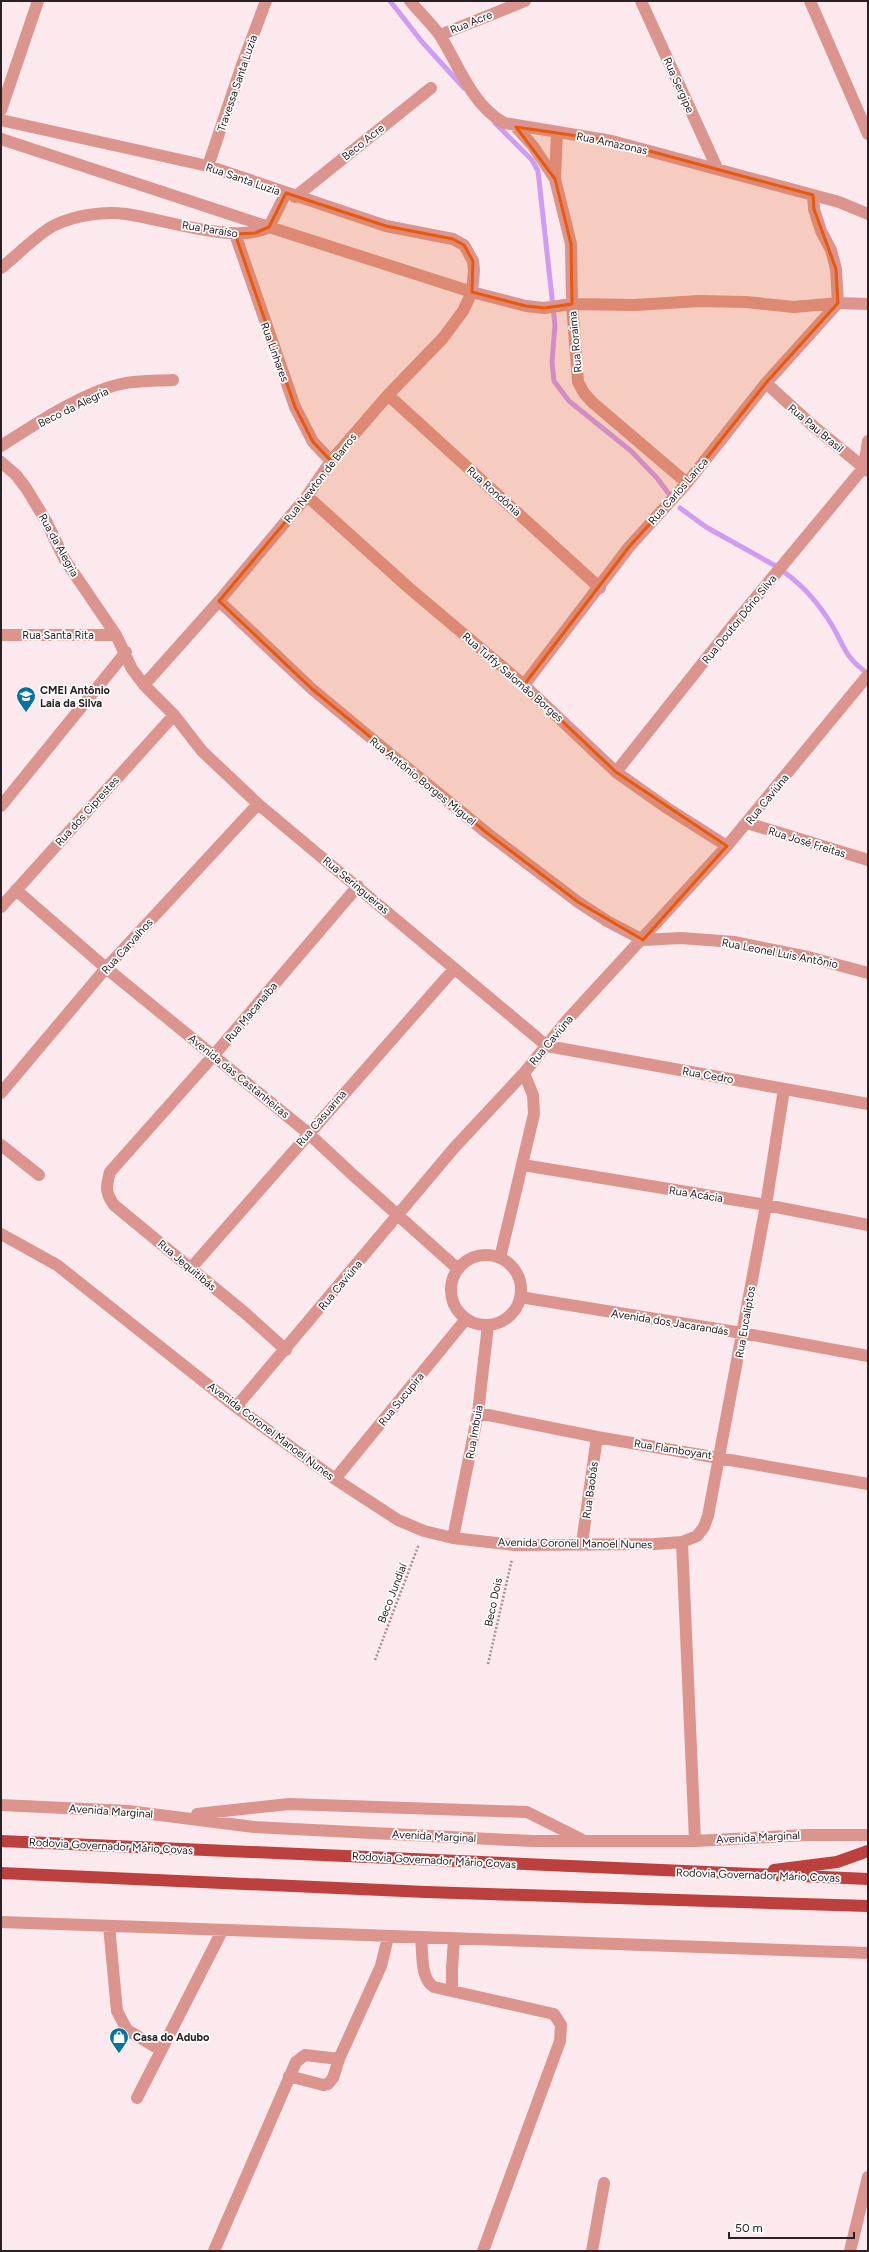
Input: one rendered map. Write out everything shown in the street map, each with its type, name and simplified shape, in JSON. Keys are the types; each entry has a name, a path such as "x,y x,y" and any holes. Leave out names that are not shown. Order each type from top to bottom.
{"main road":[{"name":"Rodovia Governador Mário Covas","path":"1,1841 868,1879"},
{"path":"737,1874 837,1862 868,1851"},
{"path":"1,1873 418,1892 868,1906"}],"street":[{"path":"1,110 38,1"},
{"name":"Travessa Santa Luzia","path":"208,166 243,62 266,1"},
{"name":"Rua Amazonas","path":"410,1 440,35 477,99 490,116 504,123 516,127 612,141 839,202 868,214"},
{"name":"Rua Acre","path":"440,35 525,1"},
{"name":"Rua Sergipe","path":"641,1 717,168"},
{"path":"810,1 868,134"},
{"name":"Beco Acre","path":"290,195 431,88"},
{"name":"Rua Santa Luzia","path":"1,120 208,166 290,195 386,226 453,239 464,245 473,261"},
{"name":"Rua Roraima","path":"516,127 533,146 554,179 571,244 567,305 578,382 584,393 638,443 687,483"},
{"name":"Rua Roraima","path":"554,179 557,132"},
{"path":"1,140 472,292 526,306 544,308 567,305 635,304 699,300 746,302 794,307 838,303 868,304"},
{"path":"269,226 290,195"},
{"path":"813,195 814,209 821,231 831,250 836,269 838,303"},
{"name":"Rua Paraíso","path":"1,268 54,225 101,213 125,214 235,234 254,232 269,226"},
{"name":"Rua Linhares","path":"235,234 295,407 313,442 331,461"},
{"name":"Rua Newton de Barros","path":"144,685 219,601 307,496 331,461 388,395 444,338 463,311 472,292 474,270 473,261"},
{"name":"Rua Carlos Larica","path":"524,685 630,547 687,483 766,383 838,303"},
{"name":"Beco da Alegria","path":"1,446 61,410 98,392 121,384 173,380"},
{"name":"Rua Pau Brasil","path":"766,383 812,426 866,469"},
{"name":"Rua Rondônia","path":"388,395 600,588"},
{"path":"866,469 868,441"},
{"name":"Rua da Alegria","path":"1,462 16,475 26,488 46,521 65,560 116,635 126,652 132,669 144,685"},
{"name":"Rua Doutor Dório Silva","path":"616,772 733,625 866,469"},
{"name":"Rua Tuffy Salomão Borges","path":"307,496 409,588 524,685 616,772 667,808 727,846"},
{"name":"Rua Antônio Borges Miguel","path":"219,601 312,689 481,828 578,902 607,921 643,940"},
{"name":"Rua Santa Rita","path":"1,635 116,635"},
{"path":"1,806 126,652"},
{"name":"Rua Caviúna","path":"236,1407 286,1350 454,1148 524,1073 568,1019 643,940 666,911 747,823 868,675"},
{"name":"Rua Seringueiras","path":"144,685 174,715 202,751 258,804 358,886 454,969 547,1046"},
{"name":"Rua dos Ciprestes","path":"1,907 174,715"},
{"name":"Rua Carvalhos","path":"1,1093 106,968 258,804"},
{"name":"Rua José Freitas","path":"747,823 868,860"},
{"name":"Rua Macanaíba","path":"110,1172 214,1055 358,886"},
{"name":"Avenida das Castanheiras","path":"16,890 106,968 308,1133 458,1269"},
{"name":"Rua Leonel Luis Antônio","path":"643,940 681,938 734,942 808,957 868,973"},
{"name":"Rua Casuarina","path":"191,1268 308,1133 454,969"},
{"name":"Rua Cedro","path":"547,1046 868,1104"},
{"path":"500,1258 534,1114 533,1095 524,1073"},
{"name":"Rua Eucalíptos","path":"682,1542 697,1536 704,1527 720,1457 766,1205 784,1089"},
{"path":"1,1145 39,1175"},
{"name":"Rua Acácia","path":"523,1165 766,1205 868,1225"},
{"name":"Rua Jequitibás","path":"110,1172 106,1188 108,1196 114,1205 191,1268 286,1350"},
{"name":"Avenida Coronel Manoel Nunes","path":"1,1234 57,1265 236,1407 335,1479 398,1520 424,1531 453,1538 515,1545 582,1543 655,1544 682,1542"},
{"path":"488,1255 500,1258 510,1264 517,1274 520,1286 520,1297 516,1308 499,1322 488,1325 477,1324 466,1319 458,1311 453,1301 451,1290 453,1279 458,1269 466,1261 477,1256 488,1255"},
{"name":"Avenida dos Jacarandás","path":"520,1297 742,1333 868,1356"},
{"name":"Rua Sucupira","path":"335,1479 466,1319"},
{"name":"Rua Imbuia","path":"453,1538 478,1413 488,1325"},
{"name":"Rua Flamboyant","path":"478,1413 597,1437 720,1457 868,1484"},
{"name":"Rua Baobás","path":"582,1543 597,1437"},
{"path":"682,1542 695,1841"},
{"path":"178,1816 289,1804 528,1812 584,1841"},
{"name":"Avenida Marginal","path":"1,1805 128,1811 178,1816 254,1827 524,1841 695,1841 806,1835 868,1835"},
{"path":"1,1922 868,1953"},
{"path":"109,1926 117,2011 127,2030 161,2050"},
{"path":"137,2098 222,1931"},
{"path":"290,2076 323,2085 328,2084 333,2078 339,2059 381,1966 388,1937"},
{"path":"421,1938 424,1972 430,1984 452,1992 554,2014 561,2025 560,2041 483,2251"},
{"path":"452,1992 454,1939"},
{"path":"214,2251 296,2062 305,2055 339,2059"},
{"path":"850,2251 868,2178"},
{"path":"592,2251 604,2183"}],"path":[{"name":"Beco Jundiaí","path":"376,1660 424,1531"},
{"name":"Beco Dois","path":"488,1664 515,1545"}],"highlighted area":[{"path":"516,127 612,141 813,195 814,209 836,269 838,303 766,383 687,483 629,547 524,685 616,772 727,846 643,940 578,902 487,833 312,689 219,601 307,496 331,461 313,442 295,407 235,234 255,233 269,227 286,193 386,226 453,239 464,245 473,261 472,292 526,306 544,308 572,304 571,244 555,179"}],"waterway":[{"path":"390,1 423,43 464,88"},
{"path":"495,123 532,160 538,171 555,325 552,362 554,381 569,401 631,451 657,478 669,494"},
{"path":"680,508 706,527 774,565"},
{"path":"784,572 799,584 823,611 848,655 863,670"}],"place":[{"name":"CMEI Antônio Laia da Silva","path":"26,713"},
{"name":"Casa do Adubo","path":"119,2054"}]}
